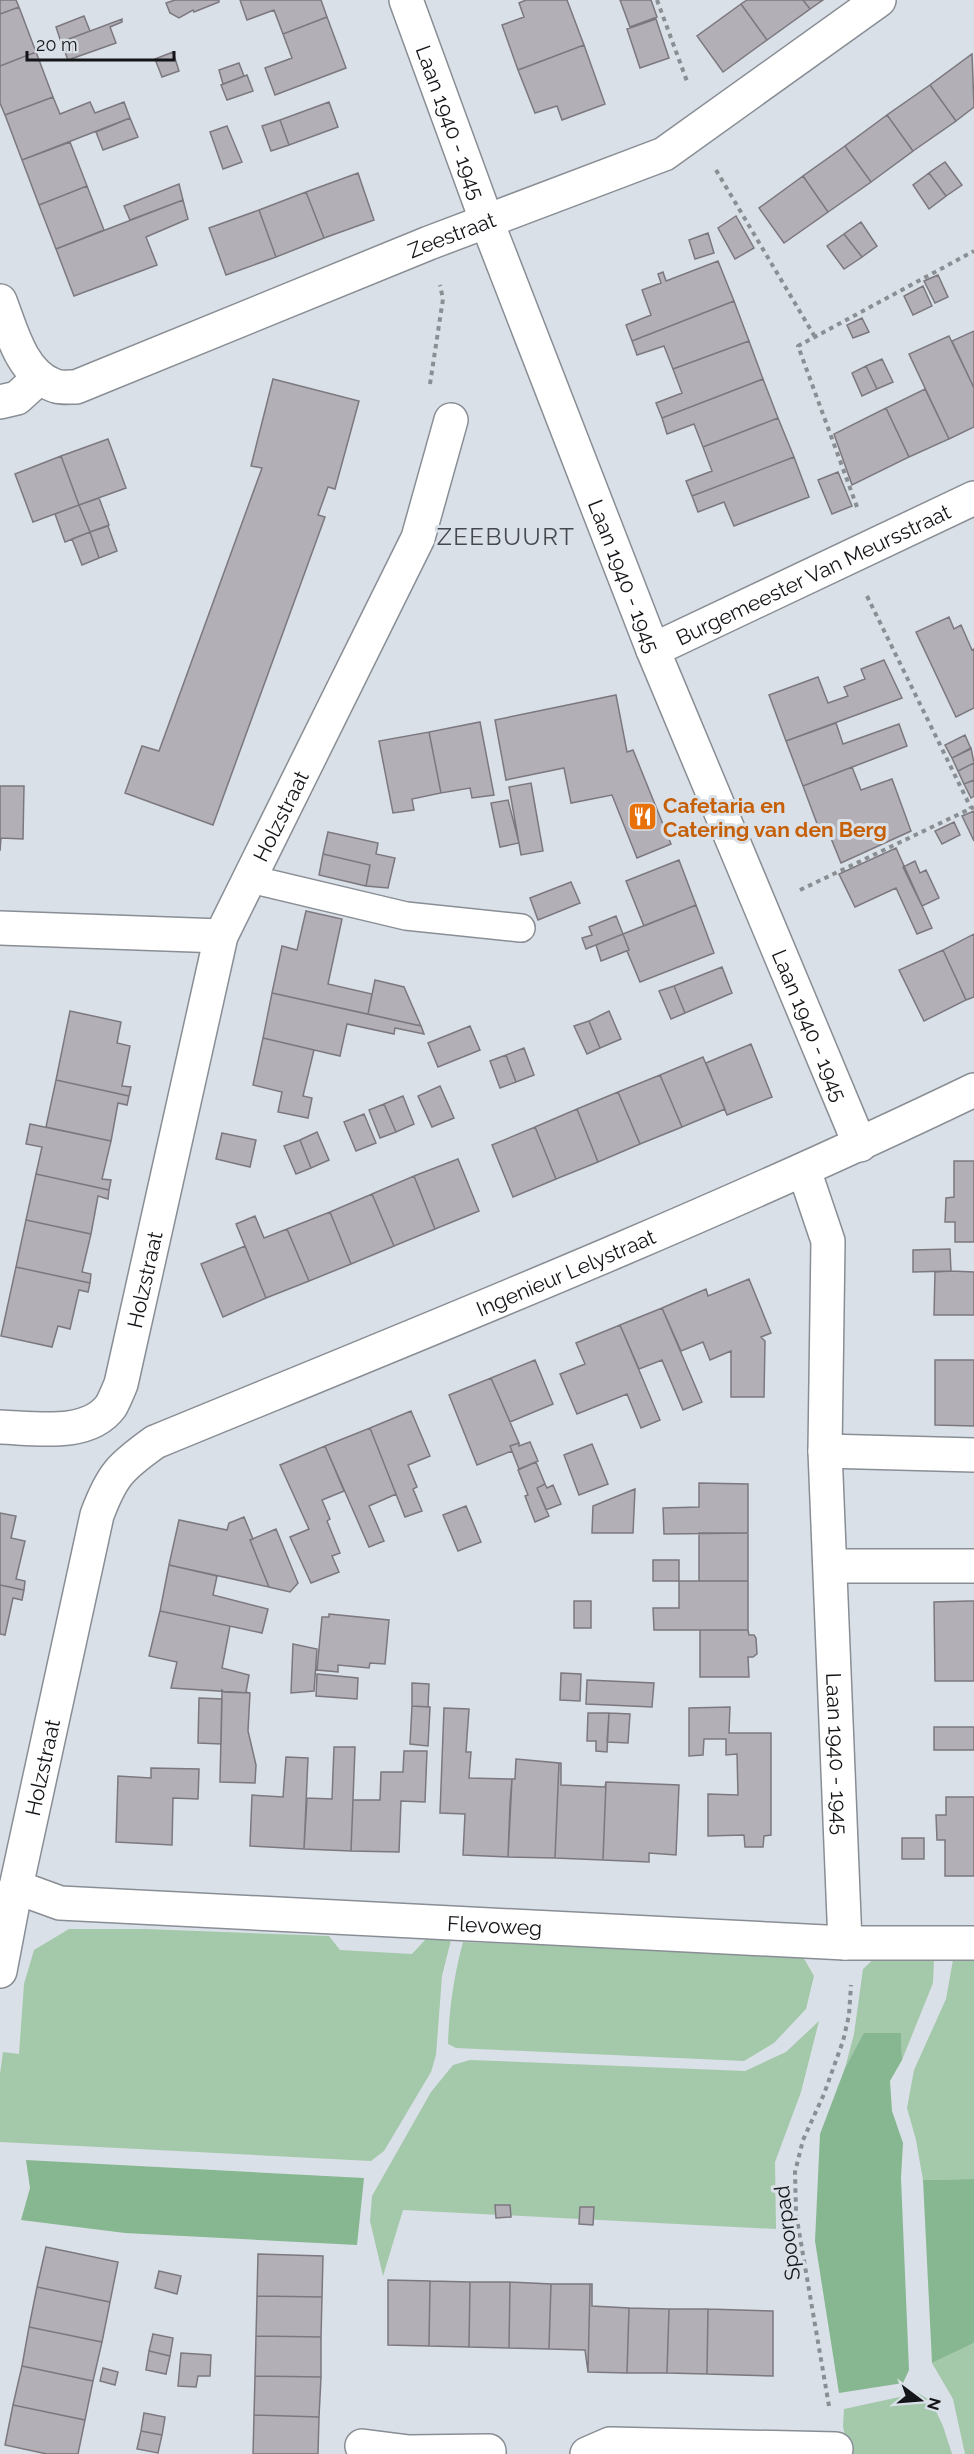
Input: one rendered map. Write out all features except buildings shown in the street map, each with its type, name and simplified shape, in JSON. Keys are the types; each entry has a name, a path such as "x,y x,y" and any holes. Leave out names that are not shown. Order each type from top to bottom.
{"street":[{"name":"Laan 1940 - 1945","path":"406,0 487,222 653,650 860,1145"},
{"name":"Zeestraat","path":"39,378 55,387 76,387 429,243 664,154 879,0"},
{"path":"0,300 20,351 39,378 17,398 0,402"},
{"name":"Holzstraat","path":"0,1427 62,1429 90,1423 110,1407 121,1384 221,936 418,538 451,420"},
{"name":"Burgemeester Van Meursstraat","path":"653,650 974,498"},
{"path":"0,927 221,936"},
{"name":"Ingenieur Lelystraat","path":"155,1442 678,1227 860,1145 974,1090"},
{"name":"Laan 1940 - 1945","path":"804,1170 828,1241 825,1451 845,1943"},
{"name":"Holzstraat","path":"0,1971 16,1887 97,1515 108,1487 126,1462 155,1442"},
{"path":"825,1451 974,1455"},
{"path":"831,1566 974,1566"},
{"name":"Flevoweg","path":"16,1887 60,1903 845,1943 974,1943"},
{"path":"587,2454 610,2444 836,2449"},
{"path":"362,2446 409,2452 489,2451 489,2454"}],"lane":[{"path":"250,879 406,916 521,928"}],"path":[{"path":"657,0 698,129 815,337"},
{"path":"429,243 443,299 429,386 451,420"},
{"path":"761,908 973,807 860,552 798,346 974,251"},
{"name":"Spoorpad","path":"836,2449 795,2214 795,2172 803,2140 824,2094 843,2041 849,2015 851,1982 845,1943"}],"green space":[{"path":"69,1929 145,1929 329,1936 340,1950 412,1954 426,1939 451,1940 442,1976 436,2055 431,2072 384,2151 371,2161 0,2142 0,2074 3,2052 19,2054 24,1984 34,1950"},
{"path":"463,1942 802,1955 814,1976 806,2009 774,2043 744,2061 456,2048 448,2044 451,2005"},
{"path":"875,1958 934,1959 933,1983 902,2060 901,2033 865,2033 845,2068 854,2034 863,1969"},
{"path":"974,1959 974,2179 923,2180 916,2140 907,2108 914,2070 946,1999 953,1960"},
{"path":"819,2021 801,2092 775,2162 776,2229 403,2210 383,2276 370,2221 372,2196 431,2092 453,2065 470,2060 745,2071 786,2052"},
{"path":"864,2033 901,2033 902,2060 890,2081 892,2111 903,2143 901,2178 909,2370 903,2383 839,2393 815,2241 820,2134 845,2068"},
{"path":"26,2160 364,2178 357,2245 125,2233 21,2220 30,2188"},
{"path":"974,2179 974,2343 932,2363 923,2180"},
{"path":"974,2343 974,2454 965,2454 953,2399 932,2363"},
{"path":"918,2393 931,2401 943,2426 952,2454 848,2454 843,2426 844,2409"}],"place":[{"name":"Cafetaria en Catering van den Berg","path":"642,817"}],"district":[{"name":"ZEEBUURT","path":"506,536"}]}
